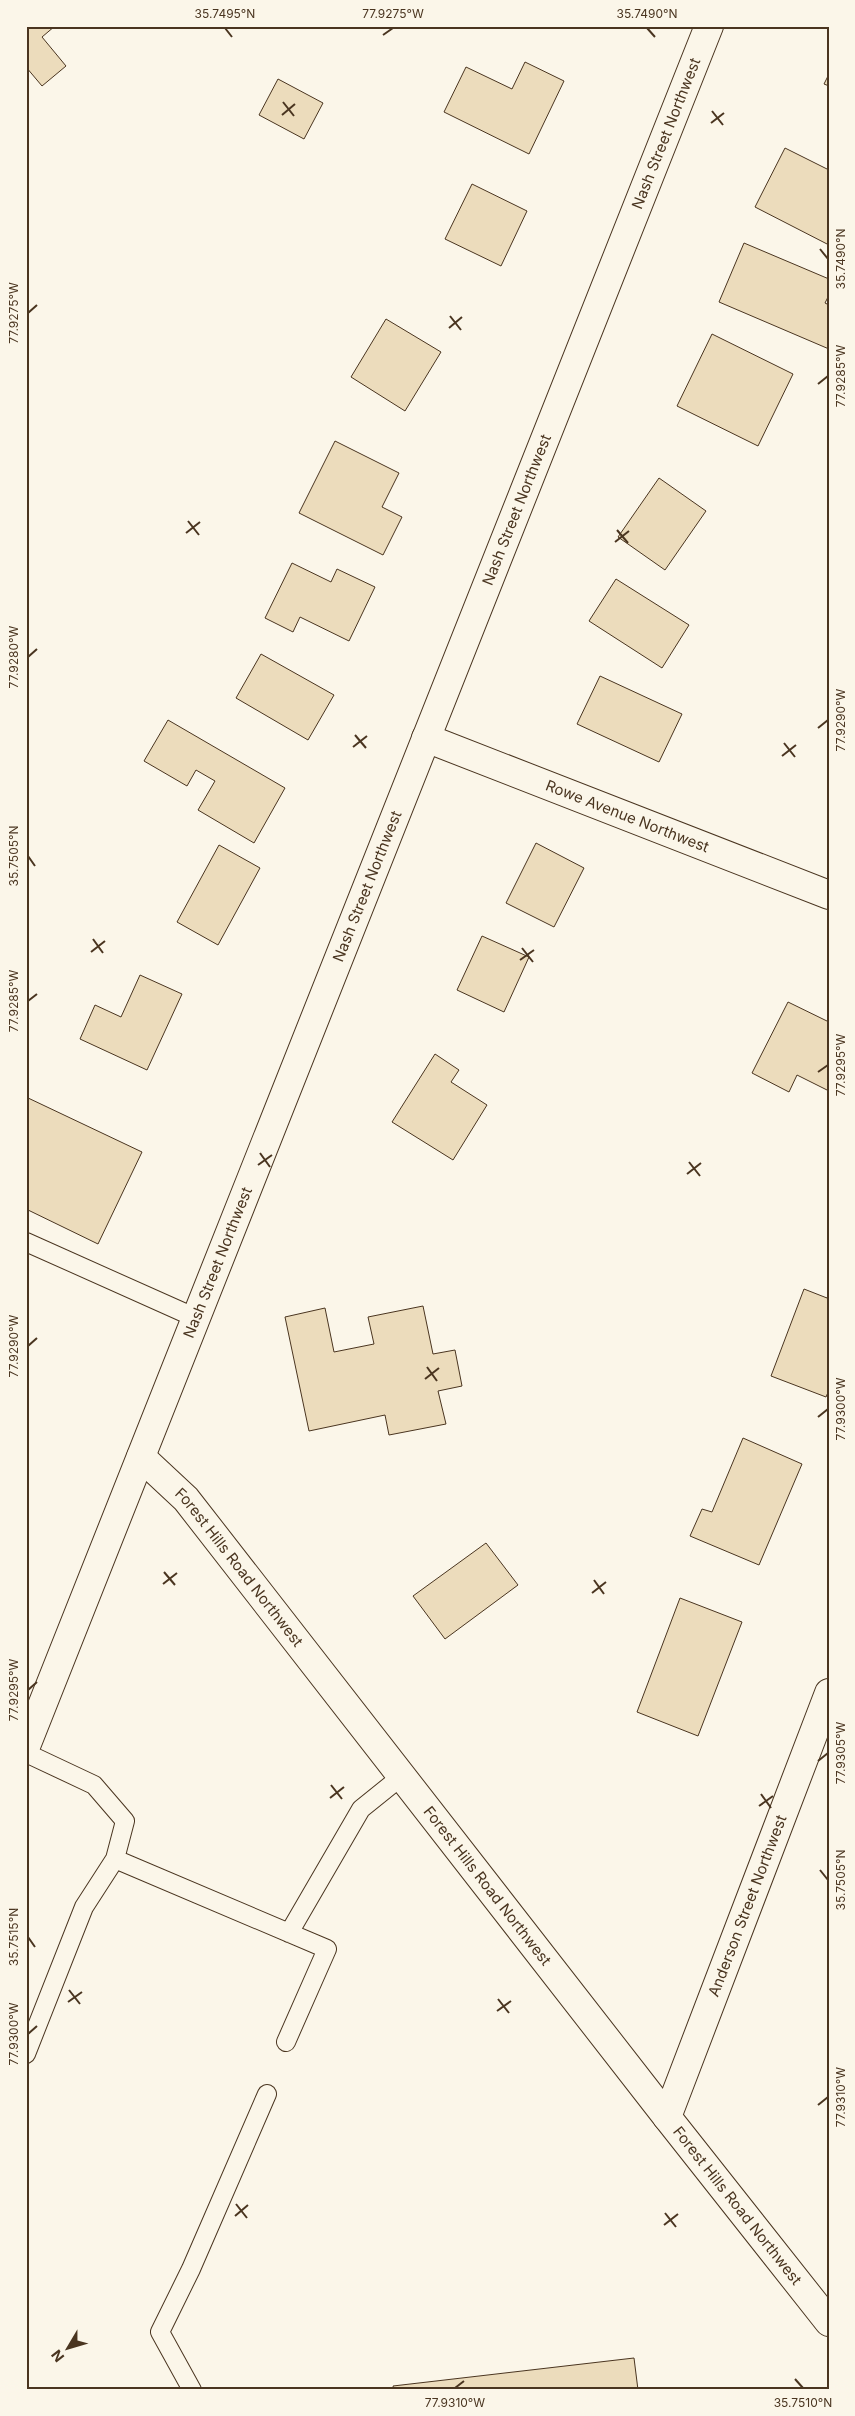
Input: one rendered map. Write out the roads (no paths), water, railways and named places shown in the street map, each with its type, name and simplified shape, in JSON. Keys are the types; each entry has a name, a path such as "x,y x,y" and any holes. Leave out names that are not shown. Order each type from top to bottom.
{"main road":[{"name":"Nash Street Northwest","path":"26,1746 709,26"},
{"name":"Rowe Avenue Northwest","path":"426,738 829,895"},
{"name":"Forest Hills Road Northwest","path":"141,1457 186,1499 829,2322"},
{"name":"Anderson Street Northwest","path":"667,2117 829,1694"}],"lane":[{"path":"26,1242 196,1318"},
{"path":"26,1753 94,1786 125,1821 116,1859 84,1907 26,2054"},
{"path":"289,1933 362,1809 402,1776"},
{"path":"116,1859 327,1949 286,2042"},
{"path":"192,2390 160,2332 191,2269 266,2094"}]}
